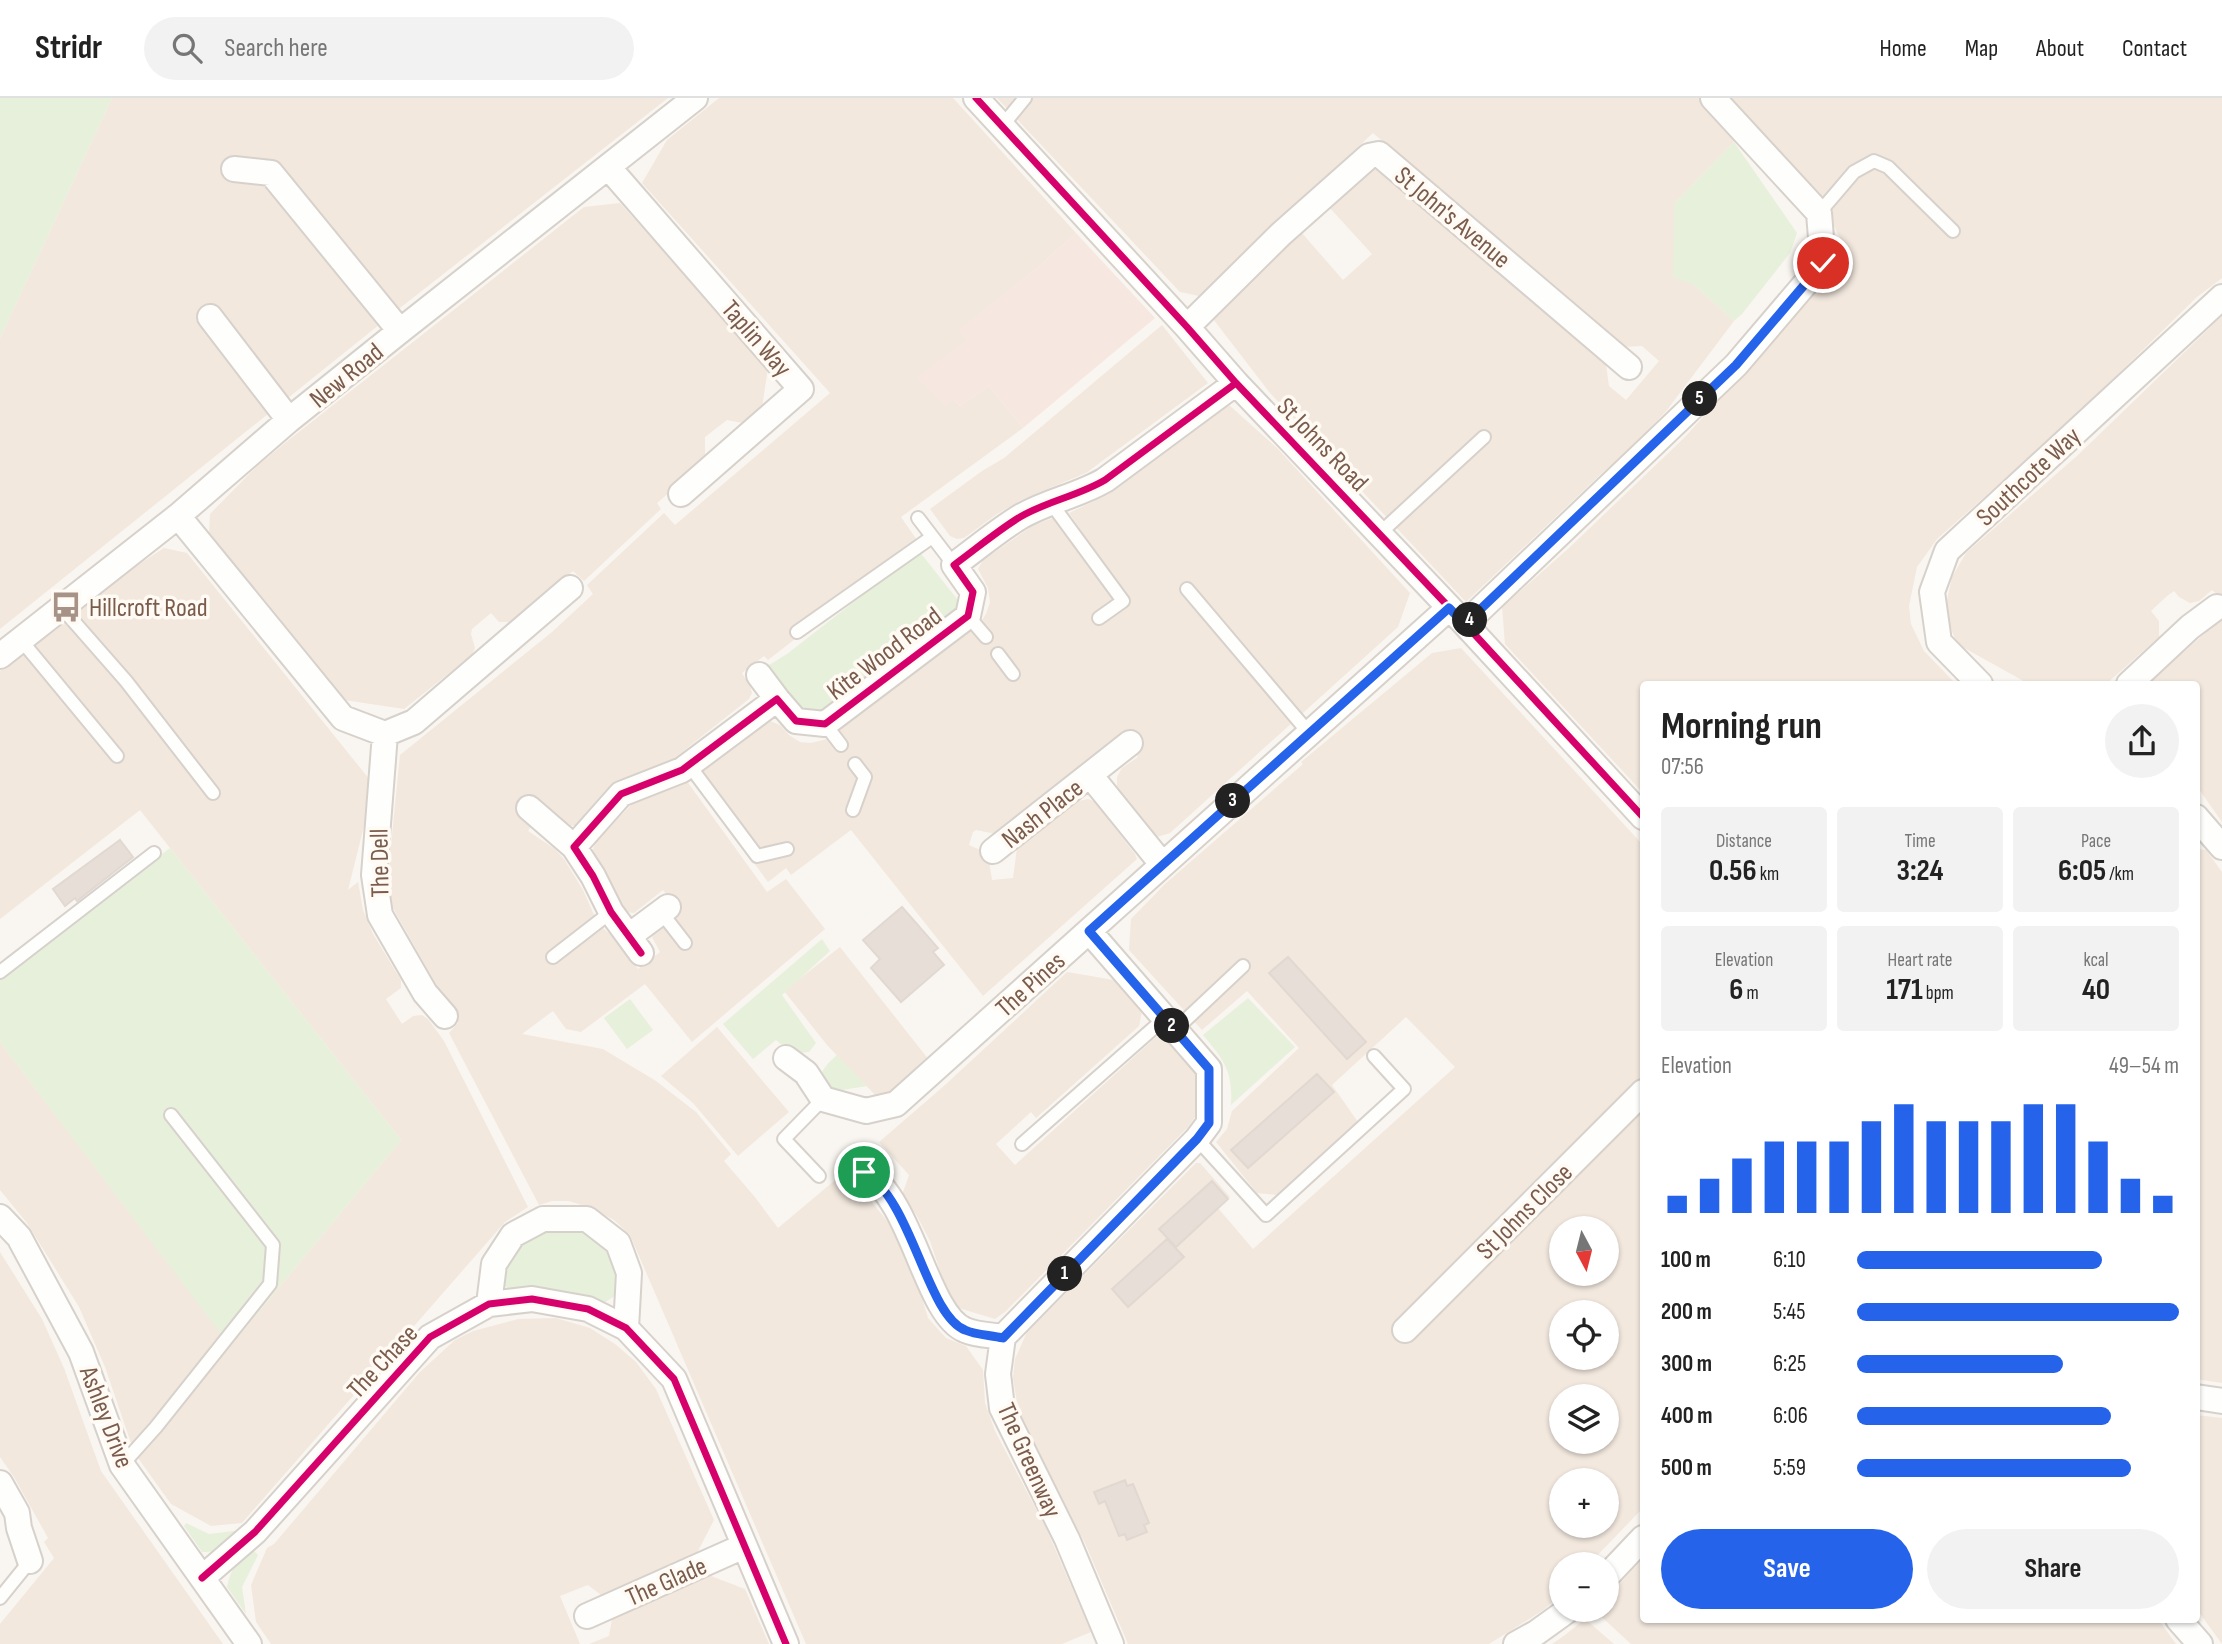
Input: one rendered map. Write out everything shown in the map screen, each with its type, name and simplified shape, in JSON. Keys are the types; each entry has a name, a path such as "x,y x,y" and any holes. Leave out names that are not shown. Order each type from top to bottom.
{"street":[{"name":"New Road","path":"0,656 178,516 400,331 695,98"},
{"name":"St Johns Road","path":"976,98 1236,383 1640,814"},
{"path":"1713,98 1819,213"},
{"name":"St John's Avenue","path":"1187,327 1310,208 1369,156 1380,154 1629,367"},
{"name":"Taplin Way","path":"609,168 801,389 681,494"},
{"path":"234,169 271,173 400,331"},
{"name":"The Pines","path":"823,1099 866,1111 896,1104 1309,733 1457,616 1736,365 1823,263 1819,213"},
{"name":"Southcote Way","path":"1977,681 1939,642 1932,592 1947,551 2222,297"},
{"path":"210,317 289,421"},
{"path":"954,565 1020,517 1105,480 1236,383"},
{"path":"178,516 344,718 385,734 414,722 570,588"},
{"name":"Kite Wood Road","path":"759,675 796,721 825,724 968,616 973,592 954,565"},
{"path":"2132,681 2190,627 2217,607"},
{"path":"574,847 621,794 682,770 777,699"},
{"name":"The Dell","path":"385,734 374,875 380,915 425,993 445,1016"},
{"name":"Nash Place","path":"993,850 1130,744"},
{"name":"Nash Place","path":"1090,775 1162,864"},
{"path":"529,808 574,847 593,876 611,912 635,944 664,909"},
{"path":"2200,822 2222,847"},
{"path":"864,1172 878,1180 911,1234 943,1312 964,1330 1003,1338 1197,1139 1209,1123 1209,1069 1089,931"},
{"path":"786,1058 806,1073 823,1099"},
{"name":"St Johns Close","path":"1405,1330 1640,1095"},
{"name":"Ashley Drive","path":"0,1217 19,1237 81,1352 122,1465 249,1644"},
{"path":"489,1304 494,1264 513,1235 543,1219 587,1219 618,1243 629,1273 626,1328"},
{"name":"The Chase","path":"202,1578 255,1532 430,1337 489,1304 532,1299 588,1309 626,1328 674,1379 786,1644"},
{"name":"The Greenway","path":"1003,1338 998,1374 1002,1408 1067,1539 1111,1644"},
{"path":"0,1483 17,1513 30,1561"},
{"path":"1619,1563 1640,1541"},
{"name":"The Glade","path":"587,1616 744,1546"},
{"path":"1516,1644 1551,1622"},
{"path":"2181,1623 2199,1644"}],"lane":[{"path":"1002,126 1025,98"},
{"path":"1819,213 1853,172 1874,161 1888,167 1952,231"},
{"path":"1379,534 1484,437"},
{"path":"1051,503 1123,601 1099,618"},
{"path":"918,518 954,565"},
{"path":"797,632 932,537"},
{"path":"1187,589 1309,733"},
{"path":"62,608 126,681 214,793"},
{"path":"968,616 986,637"},
{"path":"21,640 117,756"},
{"path":"998,654 1013,674"},
{"path":"825,724 841,745"},
{"path":"853,810 865,777 855,764"},
{"path":"689,765 757,856 787,849"},
{"path":"0,972 154,853"},
{"path":"664,909 685,943"},
{"path":"553,957 611,912"},
{"path":"1021,1144 1243,967"},
{"path":"1197,1139 1266,1215 1404,1089 1374,1056"},
{"path":"820,1176 784,1139 823,1099"},
{"path":"122,1465 156,1427 270,1284 273,1245 171,1115"},
{"path":"0,1598 30,1561"}],"shaded area":[{"path":"112,98 668,98 400,308 0,629 0,338"},
{"path":"719,98 953,98 1076,233 1029,275 959,330 967,340 954,400 960,406 989,386 1023,428 901,517 919,543 768,660 764,656 742,673 752,693 749,699 658,771 584,825 569,826 543,810 528,831 555,849 564,859 583,890 595,917 605,930 619,940 626,955 638,969 660,952 652,937 655,932 680,913 663,890 634,913 626,912 615,898 593,850 595,843 632,804 686,780 767,892 786,879 825,929 692,1042 645,984 581,1032 566,1029 553,1011 522,1034 603,1049 656,1081 696,1112 731,1154 724,1161 778,1228 846,1171 889,1223 911,1262 928,1318 946,1338 966,1346 983,1370 985,1403 995,1431 1046,1528 1091,1632 1062,1644 806,1644 630,1235 614,1220 591,1208 569,1201 552,1201 539,1205 449,1033 458,1023 389,901 384,867 391,845 400,755 552,632 593,594 587,585 664,513 675,525 830,393 642,183 667,140"},
{"path":"997,98 1704,98 1734,142 1674,204 1694,285 1734,321 1667,410 1631,449 1602,473 1466,602 1270,393 1210,315 1301,232 1343,280 1372,254 1329,207 1370,169 1378,167 1606,365 1609,386 1626,400 1659,361 1642,346 1622,347 1373,133 1199,296 1180,292"},
{"path":"1720,98 2222,98 2222,278 2197,297 2071,420 1937,539 1917,567 1909,606 1911,624 1924,651 1953,681 1640,681 1640,790 1505,644 1502,607 1569,548 1685,437 1770,343 1833,261 1842,242 1833,224"},
{"path":"620,203 768,368 761,414 748,424 727,420 705,437 705,462 657,503 661,509 584,581 573,571 513,622 499,622 491,613 472,629 475,648 472,655 404,709 344,700 209,533 210,514 256,467 290,439 584,207"},
{"path":"1076,233 1155,318 1023,428 989,386 960,406 954,400 945,406 917,377 967,340 958,330 1029,275"},
{"path":"2222,316 2222,599 2212,590 2199,601 2190,603 2174,591 2167,596 2151,611 2159,621 2159,637 2109,681 2024,681 1957,644 1947,618 1947,600 1952,577 1966,553 2078,455"},
{"path":"1162,325 1208,383 1086,473 1023,499 964,538 950,536 930,509 1004,458"},
{"path":"1229,405 1278,449 1410,593 1398,627 1170,833 1157,837 1117,791 1117,777 1122,768 1138,757 1134,751 996,834 976,830 973,832 969,845 980,850 989,861 992,880 1013,878 1017,848 1079,801 1088,799 1094,801 1137,859 983,996 851,830 791,875 786,868 768,882 691,778 770,721 780,725 800,742 824,740 980,623 990,602 988,588 978,569 983,560 1034,525 1067,513 1085,536 1069,513 1109,494"},
{"path":"164,548 187,553 370,780 366,818 348,890 358,882 363,910 373,934 401,980 401,988 386,999 402,1024 413,1016 422,1015 444,1041 528,1207 505,1222 242,1523 211,1526 171,1504 138,1458 401,1140 140,810 0,919 0,671 107,585"},
{"path":"2222,618 2222,822 2200,791 2200,681 2151,681"},
{"path":"1461,648 1640,842 1640,1511 1619,1533 1619,1468 1549,1468 1549,1538 1614,1538 1601,1552 1549,1552 1549,1605 1489,1644 1128,1644 1085,1543 1019,1415 1013,1378 1015,1359 1027,1332 1196,1163 1200,1163 1230,1197 1218,1208 1253,1249 1455,1067 1406,1017 1332,1085 1363,1129 1287,1196 1257,1193 1216,1142 1227,1129 1232,1111 1299,1048 1247,991 1202,1030 1129,950 1131,919 1165,884 1303,764 1301,762 1432,653"},
{"path":"2200,849 2206,850 2222,872 2222,1383 2200,1380"},
{"path":"840,947 929,1060 910,1079 879,1099 827,1045 784,991"},
{"path":"1067,972 1114,980 1142,1011 1139,1026 1036,1118 1031,1112 996,1144 1015,1165 1156,1037 1168,1038 1196,1071 1201,1085 1199,1112 1188,1127 995,1319 952,1306 930,1241 902,1195 909,1175 879,1142"},
{"path":"717,1027 789,1112 738,1156 693,1103 661,1076"},
{"path":"0,1042 225,1338 133,1449 105,1367 79,1307 27,1223 0,1190"},
{"path":"0,1252 42,1319 64,1368 101,1471 223,1644 0,1644 0,1624 54,1558 44,1542 48,1538 0,1457"},
{"path":"556,1318 590,1328 615,1344 636,1362 656,1389 714,1520 697,1553 601,1595 588,1585 560,1596 580,1644 271,1644 256,1622 251,1585 267,1548 274,1544 420,1372 455,1340 473,1331 518,1319"},
{"path":"2200,1415 2222,1418 2222,1644 2200,1614"},
{"path":"1640,1562 1640,1623 2161,1623 2176,1644 1631,1644 1607,1622 1619,1622 1619,1584"},
{"path":"711,1576 745,1589 769,1644 589,1644 609,1636 612,1619"},
{"path":"1581,1622 1588,1622 1614,1644 1552,1644"}],"green space":[{"path":"0,98 112,98 0,338"},
{"path":"1734,142 1797,233 1790,253 1734,321 1694,285 1673,277 1674,204"},
{"path":"919,551 957,599 958,609 821,712 807,715 767,673 769,665 787,654"},
{"path":"170,848 401,1140 138,1458 133,1449 224,1338 0,1042 0,977"},
{"path":"822,939 830,951 782,995 816,1043 809,1052 795,1052 776,1040 753,1059 723,1024"},
{"path":"1248,998 1295,1047 1231,1105 1226,1067 1203,1035"},
{"path":"630,999 653,1030 627,1049 604,1018"},
{"path":"837,1055 867,1086 830,1092 823,1081 822,1072"},
{"path":"577,1228 597,1241 610,1254 616,1271 618,1294 602,1304 517,1293 503,1284 499,1268 534,1231"},
{"path":"186,1523 209,1534 242,1530 219,1549 202,1552 184,1526"},
{"path":"252,1549 258,1555 242,1587 246,1614 227,1587 235,1565"}],"building":[{"path":"120,840 133,857 77,901 75,898 65,906 53,889"},
{"path":"902,907 938,948 933,952 944,965 901,1002 871,968 880,959 863,940"},
{"path":"1288,957 1366,1042 1347,1059 1269,973"},
{"path":"1317,1074 1334,1092 1248,1168 1231,1150"},
{"path":"1212,1181 1228,1199 1176,1247 1159,1229"},
{"path":"1167,1239 1184,1257 1128,1307 1112,1289"},
{"path":"1125,1480 1127,1486 1133,1484 1149,1523 1144,1525 1147,1532 1127,1540 1125,1534 1119,1536 1105,1501 1099,1504 1094,1492"}],"cycle path":[{"path":"976,98 1236,383 1465,624 1640,814"},
{"path":"641,953 611,912 593,876 574,847 621,794 682,770 777,699 796,721 825,724 968,616 973,592 954,565 1020,517 1105,480 1236,383"},
{"path":"202,1578 255,1532 430,1337 489,1304 532,1299 588,1309 626,1328 674,1379 786,1644"}],"place":[{"name":"Hillcroft Road","path":"66,607"}],"route":[{"path":"864,1172 878,1180 911,1234 943,1312 964,1330 1003,1338 1197,1139 1209,1123 1209,1069 1089,931 1449,608 1465,624 1736,365 1823,263"}]}
